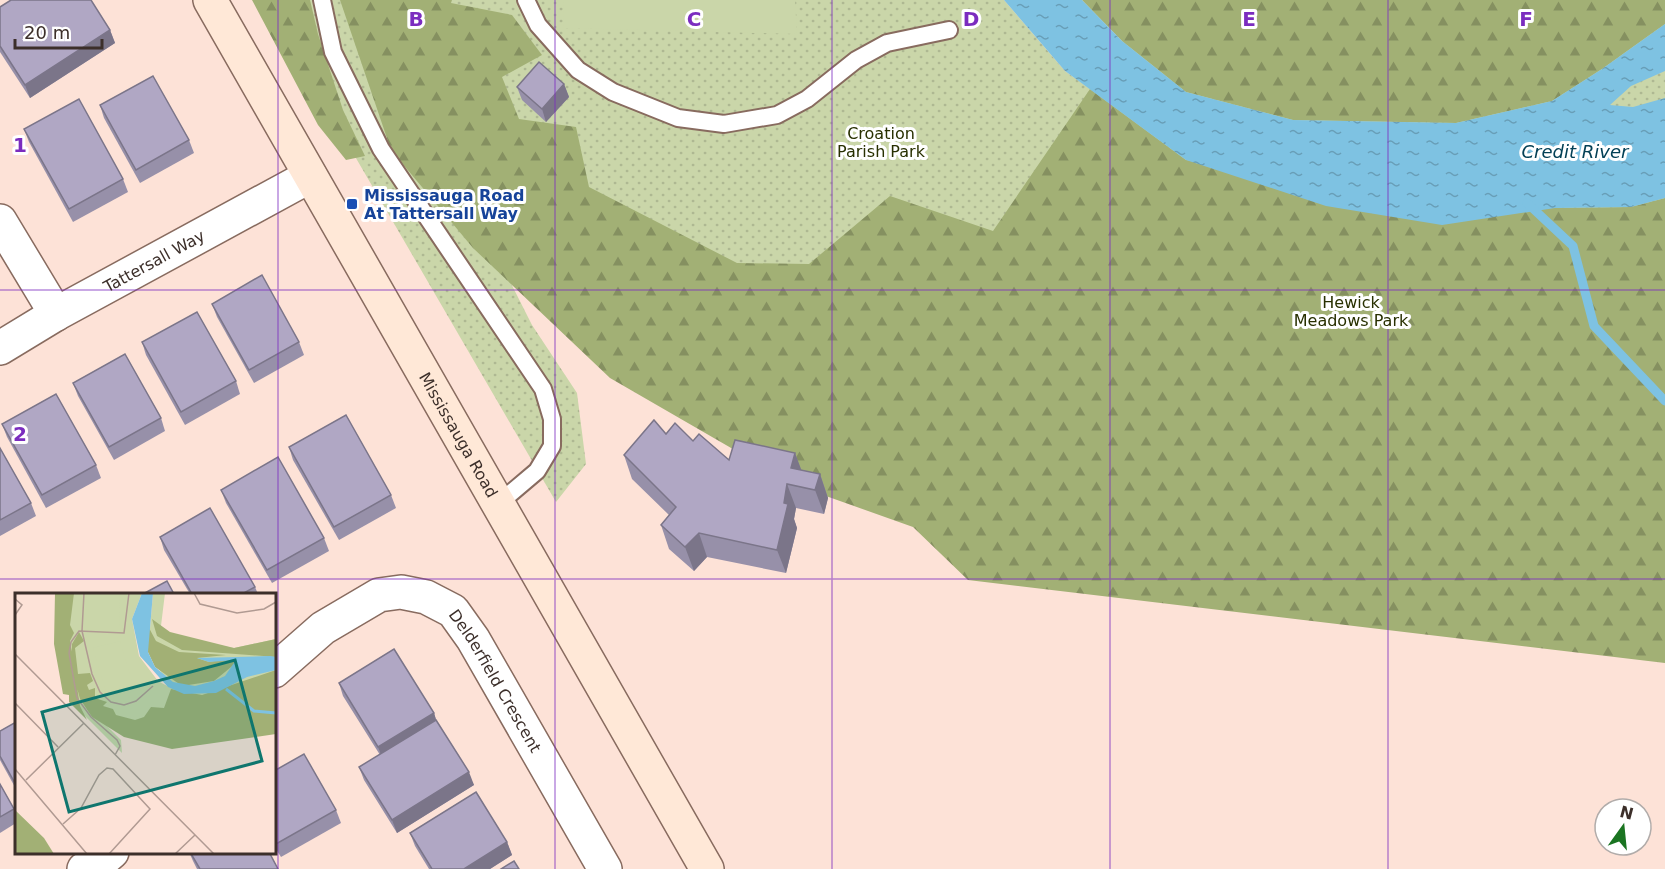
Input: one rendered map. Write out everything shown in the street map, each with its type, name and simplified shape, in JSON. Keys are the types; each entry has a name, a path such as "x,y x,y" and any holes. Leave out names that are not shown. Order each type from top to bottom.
{"main road":[{"name":"Mississauga Road","path":"210,0 707,869"}],"street":[{"name":"Tattersall Way","path":"0,348 56,314 310,176"},
{"path":"0,221 56,314"},
{"name":"Delderfield Crescent","path":"276,669 323,628 379,595 401,592 426,597 453,611 473,639 605,869"},
{"path":"84,869 110,854"}],"lane":[{"path":"322,0 333,52 381,149 543,389 552,419 552,446 537,471 498,504"},
{"path":"526,0 538,25 578,70 613,92 678,118 724,124 777,114 807,99 856,60 887,43 950,30"}],"green space":[{"path":"252,0 310,0 318,34 343,110 365,156 346,160 318,125"},
{"name":"Hewick Meadows Park","path":"264,0 1004,0 1065,71 1090,89 1122,41 1082,0 1665,0 1665,663 940,310 493,248 532,325 577,393 586,464 556,502"},
{"name":"Hewick Meadows Park","path":"340,0 452,0 451,3 512,15 542,55 502,77 519,119 576,127 589,187 737,263 809,264 890,196 993,231 1090,89 1186,160 1555,208 1631,207 1665,198 1665,663 968,580 913,527 795,485 610,378 473,248 391,150"},
{"path":"563,0 795,0 797,34 564,28"},
{"path":"1082,0 1665,0 1665,24 1552,101 1456,123 1293,120 1186,92 1122,41"}],"water":[{"name":"Credit River","path":"1004,0 1082,0 1122,41 1186,92 1293,120 1456,123 1552,101 1665,24 1665,71 1631,86 1610,105 1633,107 1665,98 1665,198 1631,207 1555,208 1442,225 1326,206 1186,160 1065,71"}],"building":[{"path":"11,0 91,0 110,30 25,85 0,46 0,7"},
{"path":"539,62 564,84 542,109 517,87"},
{"path":"153,76 189,140 136,170 100,105"},
{"path":"79,99 123,179 69,209 24,129"},
{"path":"262,275 299,342 249,370 212,304"},
{"path":"197,312 236,381 181,412 142,342"},
{"path":"125,354 161,418 109,447 73,383"},
{"path":"56,394 96,465 42,495 2,424"},
{"path":"346,415 391,495 334,527 289,447"},
{"path":"654,420 666,434 675,423 693,441 699,434 729,460 735,440 795,453 791,468 820,474 815,490 787,484 784,503 788,504 777,550 699,533 685,547 661,525 676,507 624,455"},
{"path":"0,448 31,503 0,520"},
{"path":"278,457 324,538 267,570 221,490"},
{"path":"210,508 255,587 244,593 191,593 160,537"},
{"path":"167,581 173,593 145,593"},
{"path":"394,649 434,713 378,747 339,683"},
{"path":"436,720 469,772 392,820 359,767"},
{"path":"15,723 15,783 0,756 0,731"},
{"path":"304,754 336,810 276,844 276,770"},
{"path":"0,784 14,809 0,817"},
{"path":"476,792 507,842 464,869 432,869 410,833"},
{"path":"191,854 270,854 278,869 200,869"},
{"path":"514,861 519,869 501,869"}],"waterway":[{"path":"1527,203 1573,246 1594,326 1665,401"}],"place":[{"name":"Mississauga Road At Tattersall Way","path":"352,204"}],"park label":[{"name":"Croation Parish Park","path":"881,142"}]}
